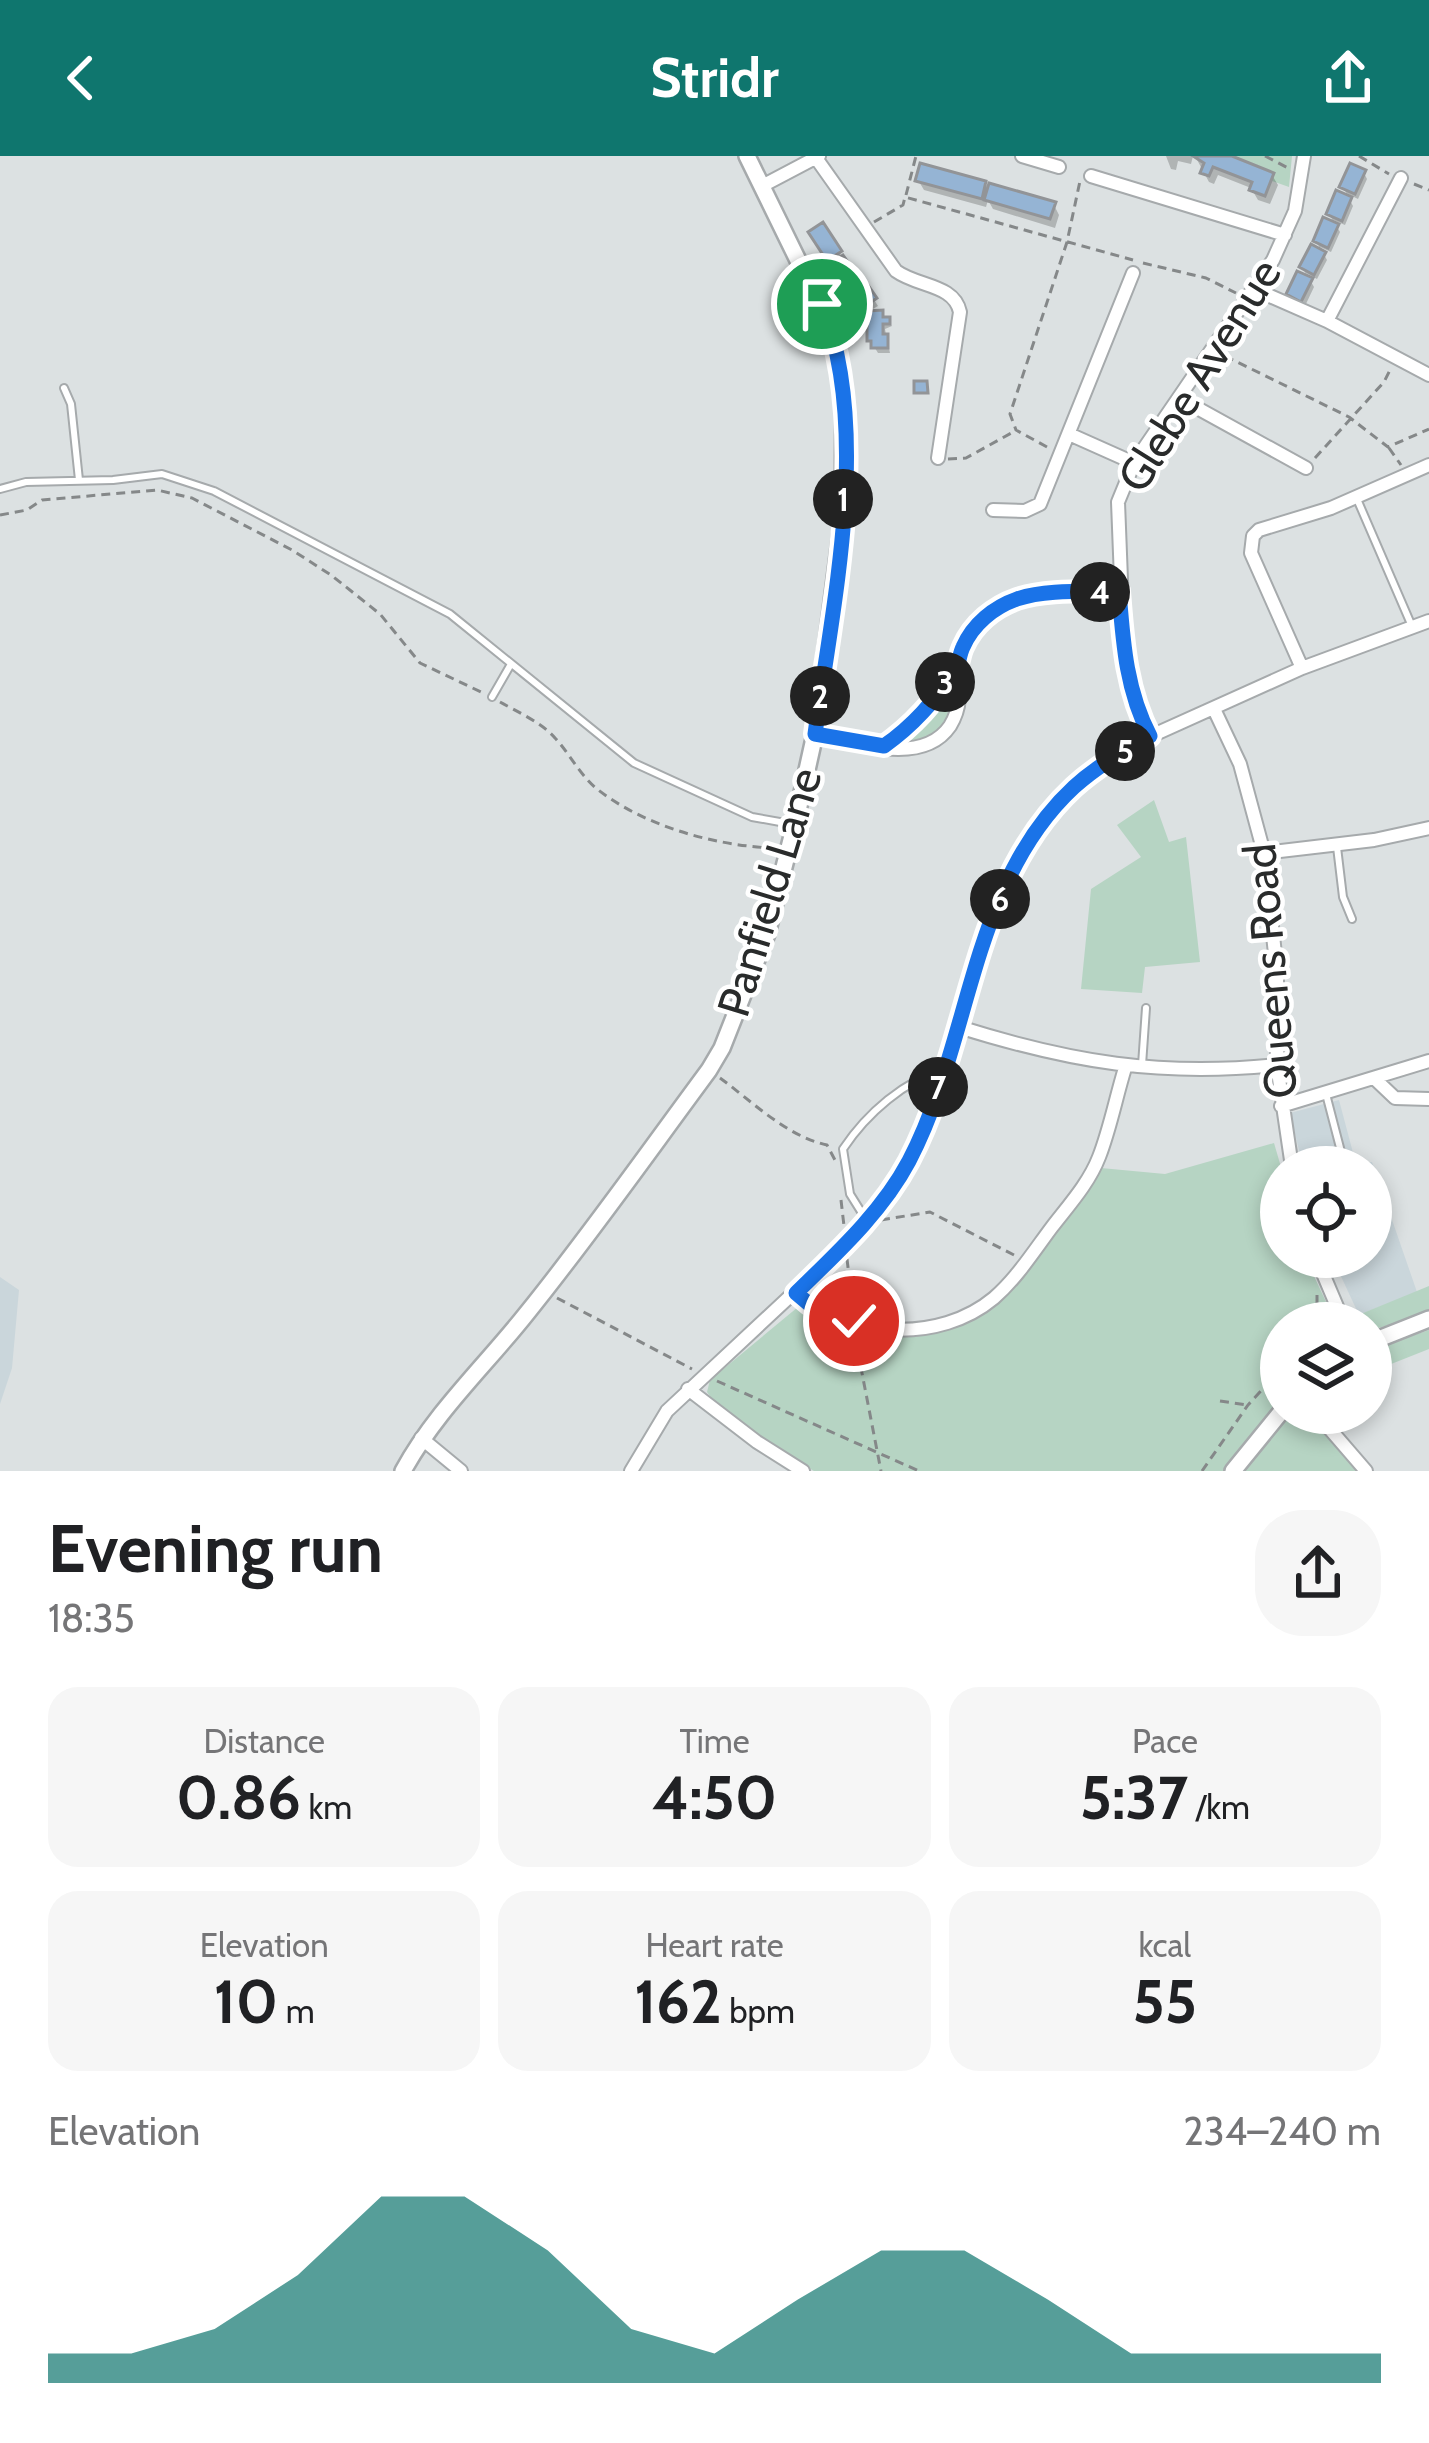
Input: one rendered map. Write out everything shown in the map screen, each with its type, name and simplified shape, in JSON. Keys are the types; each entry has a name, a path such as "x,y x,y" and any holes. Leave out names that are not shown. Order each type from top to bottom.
{"street":[{"name":"Panfield Lane","path":"403,1471 421,1438 545,1291 722,1048 767,934 815,734 842,517 844,398 828,319 747,156"},
{"path":"1022,156 1059,167"},
{"name":"Glebe Avenue","path":"1150,736 1137,711 1124,657 1118,502 1134,463 1251,294 1285,235 1303,177 1304,156"},
{"path":"762,186 817,157 903,276 957,299 960,312 938,458"},
{"path":"1091,176 1285,235"},
{"path":"1327,321 1401,178"},
{"path":"993,510 1025,511 1040,504 1133,274"},
{"path":"1251,294 1327,321 1429,375"},
{"path":"1179,398 1306,468"},
{"path":"1069,434 1134,463"},
{"path":"1302,668 1251,553 1253,536 1264,528 1357,498 1429,465"},
{"path":"815,734 916,748 943,735 958,711 956,671 963,646 974,628 1004,604 1030,596 1119,591"},
{"path":"631,1471 667,1411 867,1221 909,1161 946,1068 1004,888 1022,850 1075,786 1150,736 1302,668 1429,621"},
{"path":"884,746 928,710 956,671"},
{"name":"Queens Road","path":"1214,709 1240,764 1264,853 1277,972 1277,1065 1288,1146"},
{"path":"1264,853 1429,828"},
{"path":"959,1027 1125,1068 1219,1071 1277,1065"},
{"path":"1281,1106 1429,1060"},
{"path":"796,1293 841,1317 905,1333 954,1322 991,1301 1027,1261 1099,1160 1125,1068"},
{"path":"1375,1078 1395,1098 1429,1099"},
{"path":"1324,1278 1335,1302"},
{"path":"1392,1334 1429,1319"},
{"path":"688,1389 803,1471"},
{"path":"1233,1471 1263,1434"},
{"path":"1334,1434 1366,1471"},
{"path":"421,1438 461,1471"}],"lane":[{"path":"64,388 71,404 79,480"},
{"path":"0,489 26,482 162,474 214,491 450,614 634,763 736,811 795,824"},
{"path":"1357,498 1413,628"},
{"path":"492,697 511,664"},
{"path":"1337,845 1343,897 1352,920"},
{"path":"1142,1068 1146,1008"},
{"path":"867,1221 850,1194 843,1149 862,1120 926,1074 946,1068"},
{"path":"1326,1094 1340,1146"}],"path":[{"path":"865,228 903,205 916,156"},
{"path":"1265,156 1303,177"},
{"path":"1060,454 1016,430 1010,414 1066,242 1082,173 1091,176"},
{"path":"905,197 1251,294"},
{"path":"1213,351 1349,417 1388,447 1405,476"},
{"path":"1306,468 1384,382 1395,357"},
{"path":"1388,447 1429,429"},
{"path":"938,458 966,458 1016,430"},
{"path":"0,515 27,510 42,500 158,490 192,498 332,575 380,614 420,663 492,697 555,736 595,788 634,814 749,849 789,849"},
{"path":"867,1221 930,1212 1027,1261"},
{"path":"1316,1302 1316,1288 1325,1282"},
{"path":"545,1291 703,1375 919,1471"},
{"path":"1202,1471 1260,1391"},
{"path":"1220,1401 1247,1405"}],"shaded area":[{"path":"1339,1100 1351,1146 1298,1146 1290,1113"},
{"path":"1392,1220 1417,1292 1392,1302 1353,1302 1342,1278 1392,1278"},
{"path":"0,1277 19,1290 12,1368 0,1404"}],"green space":[{"path":"1202,156 1292,156 1289,187"},
{"path":"948,686 955,688 948,719 926,737 904,743 934,711"},
{"path":"1154,800 1169,842 1186,837 1200,962 1145,967 1142,993 1081,989 1091,889 1141,857 1117,825"},
{"path":"1260,1147 1260,1278 1315,1278 1326,1302 1260,1302 1260,1426 1225,1471 814,1471 742,1427 707,1392 710,1380 798,1307 891,1337 939,1332 969,1319 1021,1278 1101,1168 1165,1174"},
{"path":"1429,1286 1429,1314 1392,1324 1390,1302"},
{"path":"1429,1330 1429,1349 1392,1364 1392,1343"},
{"path":"1272,1434 1326,1434 1359,1471 1240,1471"}],"building":[{"path":"1193,156 1232,156 1274,173 1265,196 1249,190 1252,182 1213,167 1209,176 1200,173 1204,163"},
{"path":"920,163 986,181 982,199 915,181"},
{"path":"1350,163 1366,170 1355,194 1339,187"},
{"path":"989,183 1056,202 1050,219 984,200"},
{"path":"1336,190 1352,197 1342,221 1326,214"},
{"path":"1323,217 1339,224 1328,248 1313,241"},
{"path":"823,222 842,251 827,261 808,232"},
{"path":"1311,244 1326,252 1314,275 1299,267"},
{"path":"843,255 863,283 848,293 828,265"},
{"path":"1297,271 1313,278 1301,302 1286,294"},
{"path":"868,285 877,298 864,307 855,294"},
{"path":"883,310 883,317 890,317 890,324 883,324 888,348 871,348 867,311"},
{"path":"914,381 927,381 928,393 914,393"}],"route":[{"path":"822,304 840,362 844,448 835,590 815,734 884,746 928,710 956,671 974,628 992,611 1030,596 1119,591 1124,657 1137,711 1150,736 1075,786 1022,850 1004,888 946,1068 909,1161 867,1221 796,1293 809,1304 854,1321"}]}
